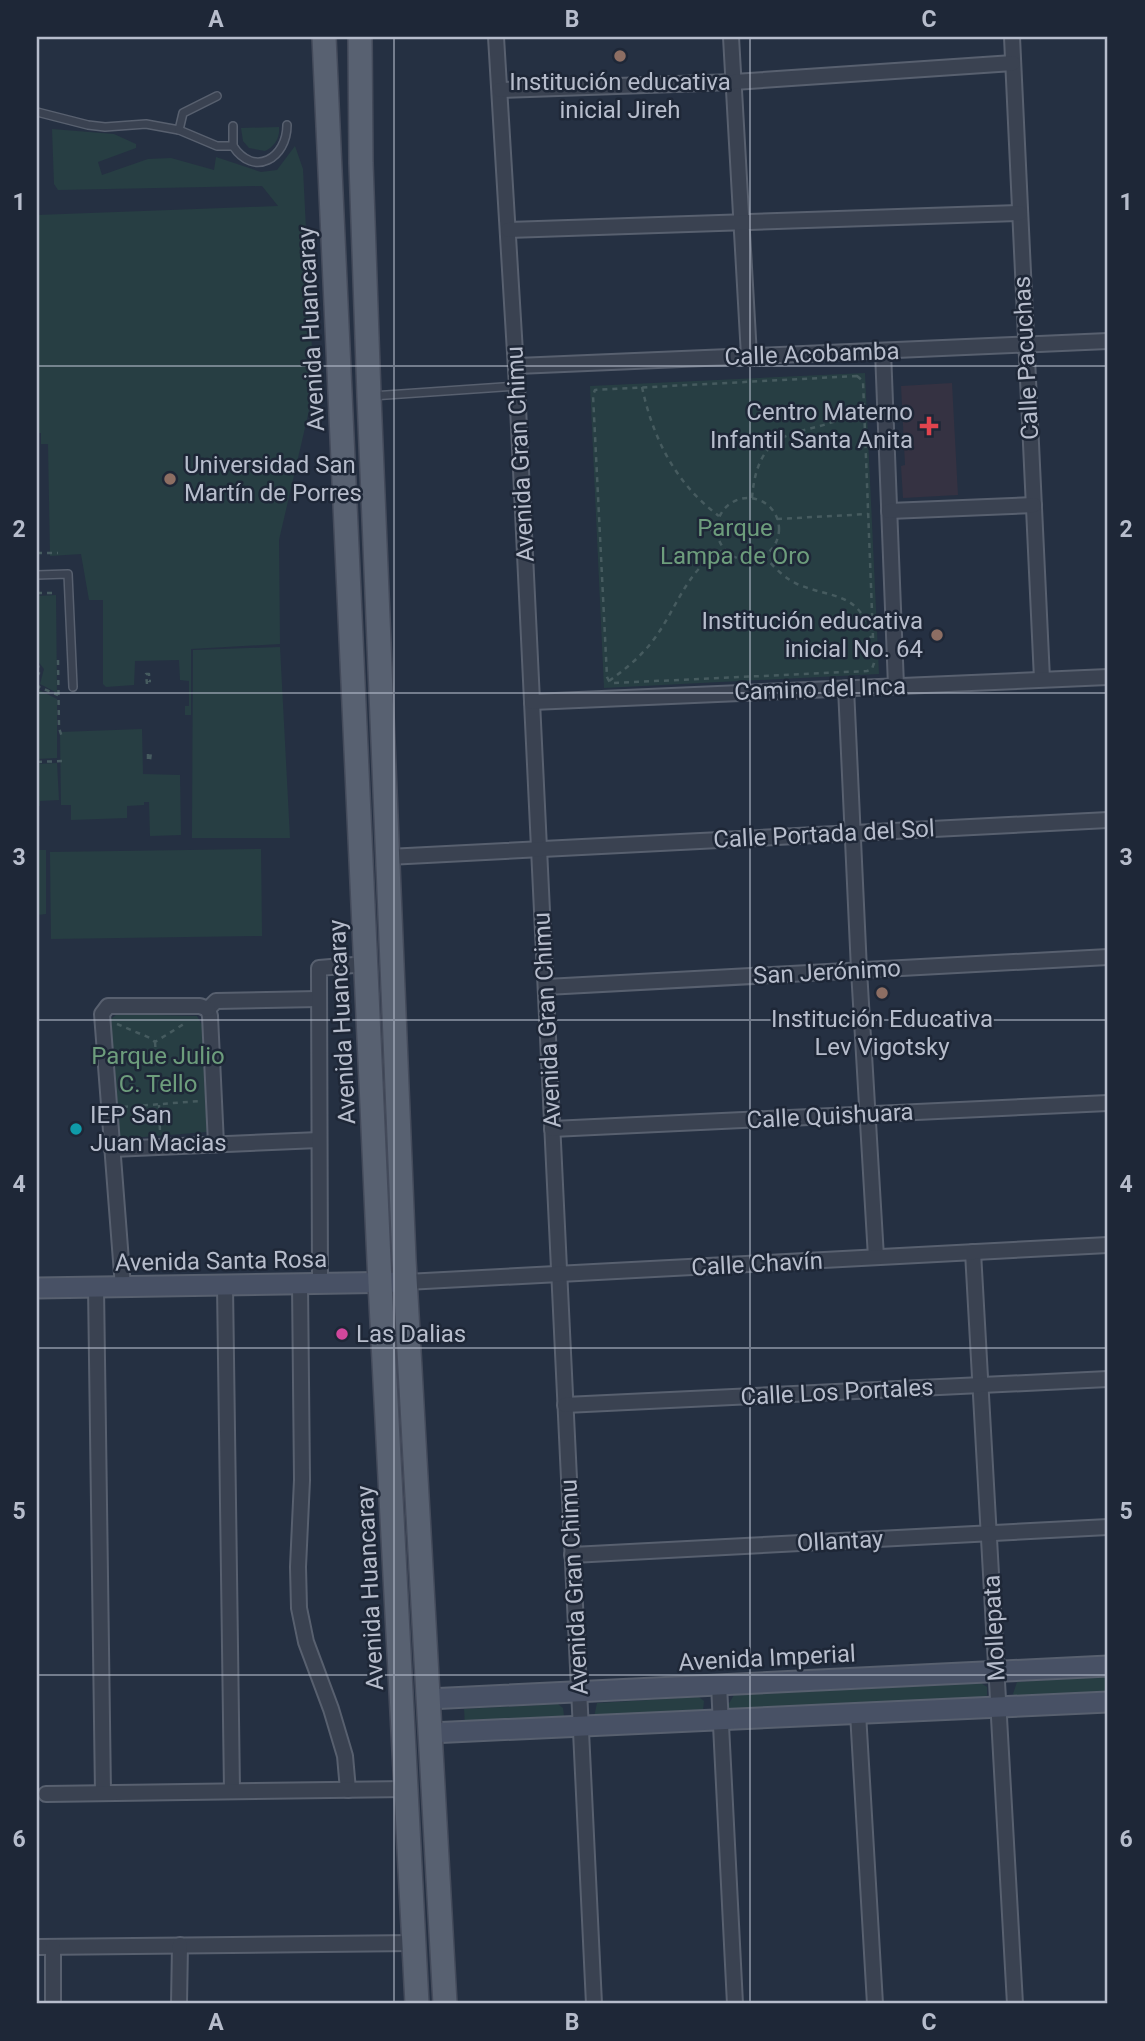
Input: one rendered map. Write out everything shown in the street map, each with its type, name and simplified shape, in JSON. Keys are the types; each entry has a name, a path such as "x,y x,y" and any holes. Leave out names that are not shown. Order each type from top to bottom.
{"main road":[{"name":"Avenida Huancaray","path":"324,37 380,1283 418,2004"},
{"name":"Avenida Huancaray","path":"362,44 361,177 387,858 406,1282 445,2004"}],"street":[{"name":"Avenida Gran Chimu","path":"496,37 517,386 594,2004"},
{"path":"731,37 749,356"},
{"name":"Calle Pacuchas","path":"1012,37 1042,679"},
{"path":"500,90 734,82 1013,63"},
{"path":"508,230 1020,213"},
{"name":"Calle Acobamba","path":"516,366 1108,341"},
{"path":"883,351 896,686"},
{"path":"889,511 1034,505"},
{"name":"Camino del Inca","path":"532,702 1108,677"},
{"path":"846,688 876,1257"},
{"name":"Calle Portada del Sol","path":"387,858 1108,820"},
{"name":"San Jerónimo","path":"546,988 1108,957"},
{"path":"320,1284 318,968 366,964"},
{"path":"216,1144 208,1009 216,1001 318,999"},
{"path":"123,1287 102,1014 108,1006 187,1006 208,1009"},
{"name":"Calle Quishuara","path":"552,1129 1108,1103"},
{"path":"112,1149 319,1140"},
{"name":"Calle Chavín","path":"406,1282 1108,1245"},
{"name":"Mollepata","path":"973,1252 1015,2004"},
{"name":"Avenida Santa Rosa","path":"37,1288 406,1282"},
{"path":"300,1284 302,1480 299,1608 306,1642 345,1756 348,1790"},
{"path":"225,1286 232,1791"},
{"path":"96,1287 103,1793"},
{"name":"Calle Los Portales","path":"565,1405 1108,1379"},
{"name":"Ollantay","path":"572,1555 1108,1527"},
{"name":"Avenida Imperial","path":"428,1699 1108,1666"},
{"path":"719,1685 735,2004"},
{"path":"430,1733 1108,1702"},
{"path":"859,1713 876,2004"},
{"path":"46,1794 407,1789"},
{"path":"37,1947 414,1943"},
{"path":"179,2004 180,1945"},
{"path":"53,1947 53,2004"}],"lane":[{"path":"179,130 183,113 217,96"},
{"path":"37,112 105,127 146,124 179,130 217,146 233,146"},
{"path":"233,126 233,146 251,160 260,162 280,152 285,143 287,125"},
{"path":"369,396 517,386"},
{"path":"37,575 68,573 73,687"}],"path":[{"path":"857,376 863,382 872,669 614,683 609,681 593,395 599,388 857,376"},
{"path":"642,386 655,433 666,457 686,486 719,516"},
{"path":"752,498 757,468 774,444 800,429 838,420 854,413 863,404"},
{"path":"752,498 768,505 777,519 777,540 764,556 743,560 724,550 719,542 719,516 723,509 736,500 752,498"},
{"path":"777,519 868,514"},
{"path":"710,530 718,530"},
{"path":"609,681 625,670 657,636 679,595 702,565 710,556 724,550"},
{"path":"37,554 58,553"},
{"path":"764,556 796,584 834,594 854,606 869,626 873,649"},
{"path":"37,593 57,593"},
{"path":"37,663 40,671 37,677"},
{"path":"147,684 146,674 149,674 151,681"},
{"path":"37,684 58,695"},
{"path":"37,762 62,761"},
{"path":"155,1042 190,1020"},
{"path":"113,1022 150,1038 155,1042 156,1056"},
{"path":"119,1108 200,1101"},
{"path":"159,1105 160,1131"}],"shaded area":[{"name":"Centro Materno Infantil Santa Anita","path":"952,383 958,495 903,498 901,466 905,465 901,386"}],"green space":[{"path":"279,127 276,141 265,151 249,148 243,141 241,128"},
{"path":"52,129 114,134 136,144 136,148 98,162 102,175 148,159 171,158 214,170 216,157 261,172 277,170 295,146 303,169 314,389 279,540 280,644 191,649 191,715 185,715 185,706 189,706 189,681 180,680 179,660 135,661 134,685 106,687 103,684 103,600 89,600 81,554 50,556 48,444 41,444 41,433 37,433 37,215 278,206 262,186 58,190 54,184"},
{"name":"Parque Lampa de Oro","path":"865,373 879,674 604,688 590,386"},
{"path":"56,595 57,693 40,684 44,669 37,660 37,596"},
{"path":"280,647 290,838 192,838 193,650"},
{"path":"37,689 57,699 57,758 37,759"},
{"path":"142,729 143,774 180,775 181,835 150,836 149,802 127,806 127,818 71,820 71,805 61,805 60,732"},
{"path":"57,763 59,800 40,801 40,806 37,806 37,764"},
{"path":"261,849 262,936 51,939 50,852"},
{"path":"37,850 46,850 46,914 37,915"},
{"name":"Parque Julio C. Tello","path":"117,1014 197,1016 202,1025 207,1132 118,1139 106,1023"},
{"path":"1108,1676 1108,1695 1016,1697 1013,1694 1017,1682"},
{"path":"981,1683 987,1687 987,1695 983,1701 729,1710 728,1705 734,1695"},
{"path":"699,1697 704,1701 703,1710 697,1716 594,1717 597,1703"},
{"path":"558,1704 563,1708 564,1716 558,1722 465,1726 464,1709"}],"place":[{"name":"Institución educativa inicial Jireh","path":"620,56"},
{"name":"Centro Materno Infantil Santa Anita","path":"929,426"},
{"name":"Universidad San Martín de Porres","path":"170,479"},
{"name":"Institución educativa inicial No. 64","path":"937,635"},
{"name":"Institución Educativa Lev Vigotsky","path":"882,993"},
{"name":"IEP San Juan Macias","path":"76,1129"},
{"name":"Las Dalias","path":"342,1334"}]}
